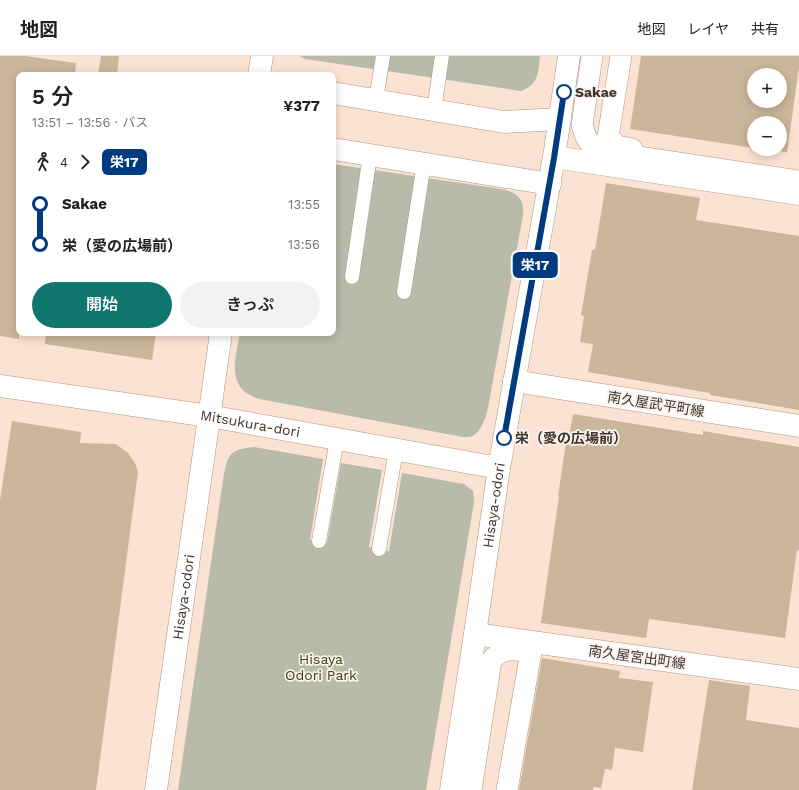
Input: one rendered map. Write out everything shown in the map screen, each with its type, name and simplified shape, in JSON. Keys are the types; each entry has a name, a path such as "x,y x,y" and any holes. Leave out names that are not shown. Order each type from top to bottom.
{"street":[{"name":"Hisaya-odori","path":"451,790 499,468 550,184 569,56"},
{"path":"592,56 582,125 586,137 592,146 599,150 612,153 799,181"},
{"path":"621,56 608,137 617,146 799,174"},
{"path":"336,93 504,122 560,119"},
{"path":"336,149 550,184"},
{"path":"554,158 799,194"},
{"name":"Hisaya-odori","path":"156,790 221,336"},
{"name":"南久屋武平町線","path":"514,381 799,426"},
{"name":"Mitsukura-dori","path":"0,386 209,416 499,468"},
{"name":"南久屋宮出町線","path":"475,634 799,679"},
{"path":"471,790 491,661 496,655 504,651 515,650 531,652 508,790"}],"lane":[{"path":"376,100 383,56"},
{"path":"434,110 442,56"},
{"path":"352,277 370,155"},
{"path":"404,292 424,163"},
{"path":"319,541 337,439"},
{"path":"379,550 396,450"}],"green space":[{"path":"299,56 540,56 538,73 534,81 531,85 521,91 305,59"},
{"path":"336,164 501,189 515,194 521,200 523,204 523,215 488,408 481,427 473,436 463,437 259,399 245,392 240,386 235,372 239,336 336,336"},
{"name":"Hisaya Odori Park","path":"254,447 323,459 310,540 327,543 341,463 382,470 369,547 389,551 402,473 464,484 473,491 474,502 426,790 178,790 226,465 230,455 234,452 245,448"}],"building":[{"path":"0,56 25,56 76,63 75,72 16,72 16,336 19,336 19,339 0,336"},
{"path":"101,56 119,56 117,72 98,72"},
{"path":"641,56 799,56 799,68 787,152 787,116 747,116 747,147 630,129"},
{"path":"606,183 700,198 696,220 799,236 799,410 588,372 593,344 580,342 584,316 581,315 592,250 595,250"},
{"path":"46,336 156,336 152,360 45,344"},
{"path":"573,414 703,435 703,431 799,447 799,550 797,550 785,638 649,619 646,638 541,623 567,436 569,437"},
{"path":"12,421 81,432 80,443 116,444 128,453 135,463 138,472 96,790 0,790 0,500"},
{"path":"542,658 620,671 619,678 653,682 643,752 615,748 612,770 605,769 601,788 593,787 593,790 519,790"},
{"path":"709,680 750,686 746,720 799,728 799,790 692,790"}],"bus line":[{"name":"栄17","path":"504,438 554,158 564,92"}],"place":[{"name":"Sakae","path":"564,92"},
{"name":"栄（愛の広場前）","path":"504,438"}]}
